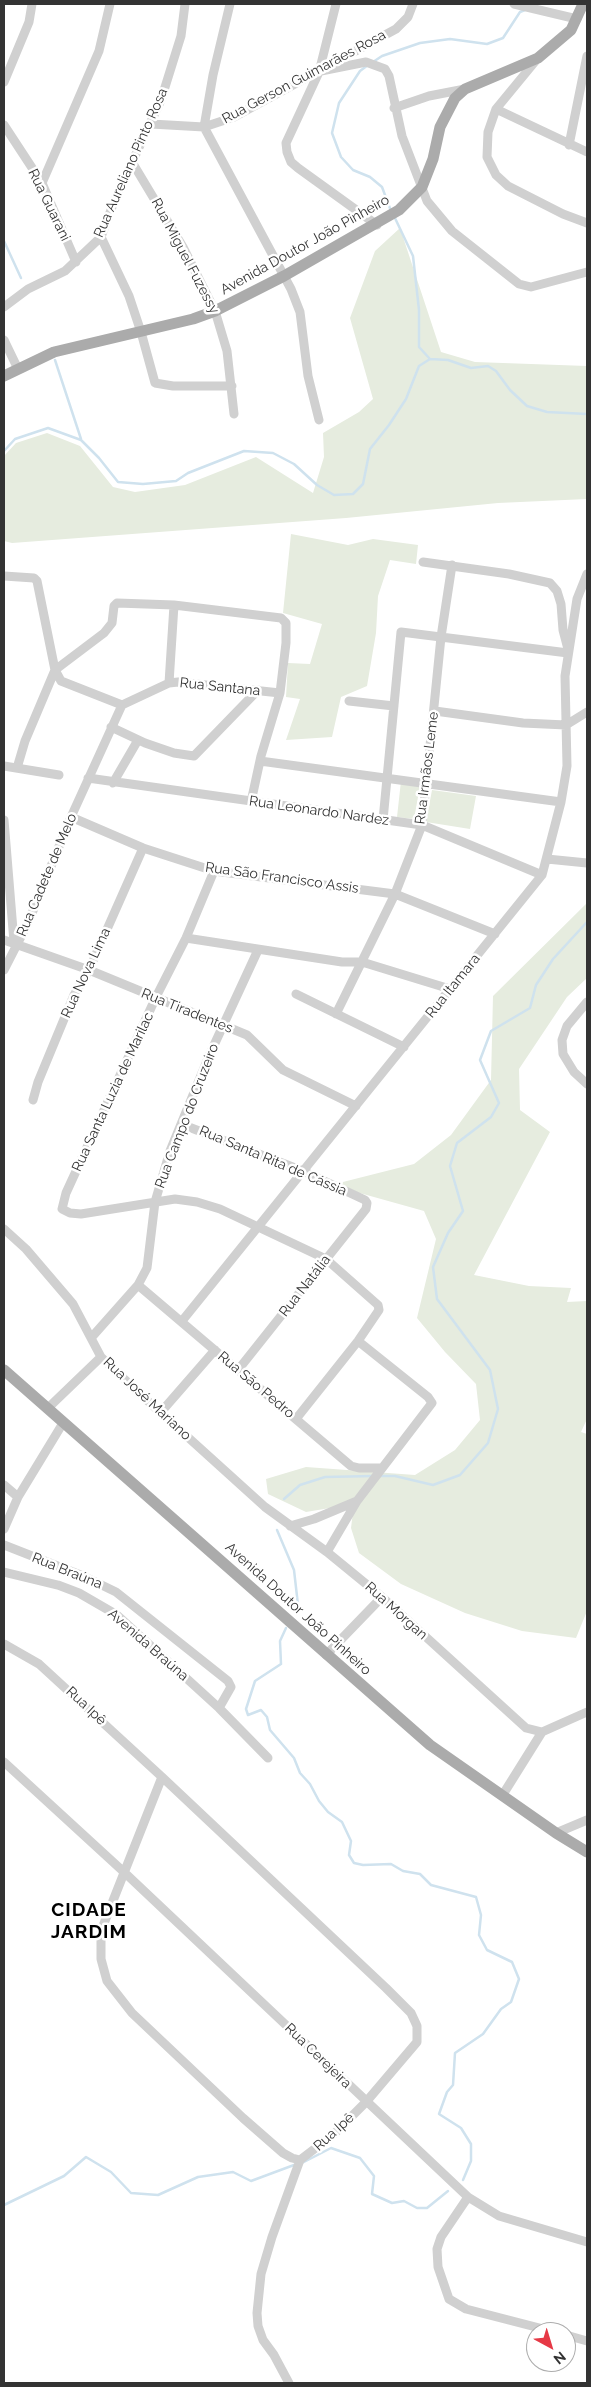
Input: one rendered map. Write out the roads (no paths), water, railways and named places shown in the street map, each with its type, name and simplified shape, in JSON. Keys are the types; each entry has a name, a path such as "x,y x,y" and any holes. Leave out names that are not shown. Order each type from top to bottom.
{"main road":[{"name":"Avenida Doutor João Pinheiro","path":"4,376 17,368 54,352 193,319 215,311 284,276 400,210 422,187 433,159 440,127 447,110 455,98 465,90 538,58 560,41 577,19 583,4"},
{"name":"Avenida Doutor João Pinheiro","path":"4,1370 430,1745 556,1833 587,1852"}],"street":[{"path":"4,82 29,22 32,4"},
{"path":"42,183 99,51 110,4"},
{"name":"Rua Aureliano Pinto Rosa","path":"4,307 28,289 65,271 100,237 161,100 181,36 185,4"},
{"path":"230,4 213,75 204,127 284,276 300,312 308,376 319,420"},
{"path":"336,4 320,71 286,143 287,152 291,162 298,168 378,224"},
{"name":"Rua Gerson Guimarães Rosa","path":"151,124 204,127 234,117 402,24 408,17 413,4"},
{"path":"514,4 577,19"},
{"path":"569,145 587,56"},
{"path":"538,58 496,109 490,120 487,157 496,175 508,186 529,198 587,223"},
{"path":"320,71 368,62 385,70 389,76 394,108 402,136 422,187 437,215 452,231 519,284 531,287 587,272"},
{"path":"394,108 429,96 465,90"},
{"path":"496,109 587,152"},
{"name":"Rua Guarani","path":"4,125 42,183 76,262"},
{"name":"Rua Miguel Fuzessy","path":"132,162 183,248 215,311 227,350 234,414"},
{"path":"100,237 129,296 155,384 232,386"},
{"path":"4,340 17,368"},
{"path":"383,820 401,632 568,652 563,630 561,604 554,585 510,574 423,562"},
{"name":"Rua Irmãos Leme","path":"336,1014 395,894 422,825 441,638 452,565"},
{"name":"Rua Itamara","path":"182,1321 542,874 561,802 567,766 565,688 568,652 579,590 587,574"},
{"path":"4,576 34,578 37,581 54,670 61,680 122,705"},
{"path":"17,768 25,741 54,670 104,633 112,623 114,606 117,604 174,605 281,618 286,623 280,694 260,761 251,802"},
{"path":"169,682 174,605"},
{"name":"Rua Santana","path":"122,705 169,682 204,684 280,694"},
{"path":"111,727 138,740 174,753 194,756 258,690"},
{"path":"349,701 394,706"},
{"name":"Rua Cadete de Melo","path":"4,970 122,705"},
{"path":"435,711 523,723 566,725 587,712"},
{"path":"113,783 138,740"},
{"path":"260,761 561,802"},
{"path":"4,766 59,775"},
{"name":"Rua Leonardo Nardez","path":"88,778 422,825 542,874"},
{"name":"Rua São Francisco Assis","path":"71,817 143,848 214,871 395,894 495,934"},
{"path":"4,820 16,943"},
{"name":"Rua Nova Lima","path":"33,1100 38,1082 74,995 89,970 143,848"},
{"path":"547,858 587,863"},
{"name":"Rua Santa Luzia de Marilac","path":"155,1202 81,1214 64,1211 62,1204 156,997 186,938 214,871"},
{"path":"186,938 342,962 362,962 450,989"},
{"name":"Rua Tiradentes","path":"4,940 89,970 253,1039 283,1070 356,1106"},
{"name":"Rua Campo do Cruzeiro","path":"91,1338 138,1285 149,1262 155,1202 170,1151 223,1026 258,950"},
{"path":"296,994 404,1047"},
{"path":"587,1002 567,1026 562,1040 563,1054 574,1072 587,1084"},
{"name":"Rua Santa Rita de Cássia","path":"181,1124 303,1171 365,1200"},
{"path":"155,1202 175,1199 197,1202 257,1226 326,1259 378,1305 379,1310 358,1341 296,1419"},
{"name":"Rua Natália","path":"238,1370 366,1209 365,1200"},
{"name":"Rua José Mariano","path":"4,1229 26,1249 73,1304 101,1357 246,1491"},
{"name":"Rua São Pedro","path":"138,1285 351,1466 381,1468"},
{"path":"327,1552 356,1501 432,1403 414,1385 358,1341"},
{"path":"161,1412 214,1350"},
{"path":"48,1408 101,1357"},
{"path":"4,1529 18,1497 63,1423"},
{"path":"4,1485 18,1497"},
{"name":"Rua Morgan","path":"246,1491 327,1552 382,1597 526,1728 542,1732"},
{"path":"290,1526 314,1519 356,1501"},
{"name":"Rua Braúna","path":"4,1545 83,1576 116,1592 228,1682 231,1687 219,1708"},
{"name":"Avenida Braúna","path":"4,1572 58,1584 79,1593 117,1615 219,1708 268,1758"},
{"path":"326,1655 382,1597"},
{"path":"117,1615 128,1602"},
{"name":"Rua Ipê","path":"4,1644 39,1664 162,1777 411,2013 417,2026 417,2042 366,2102 334,2134 300,2160 283,2153 243,2118 132,2013 107,1981 101,1959 102,1932 162,1777"},
{"path":"502,1796 542,1732 587,1712"},
{"name":"Rua Cerejeira","path":"4,1762 468,2197 499,2216 587,2242"},
{"path":"556,1833 587,1820"},
{"path":"289,2383 263,2340 258,2326 257,2313 261,2274 272,2237 300,2160"},
{"path":"468,2197 441,2237 437,2250 438,2267 449,2300 466,2309 526,2325"}],"waterway":[{"path":"373,62 382,56 420,43 450,39 487,44 503,38 520,12 525,10"},
{"path":"368,65 360,71 339,103 332,133 341,157 353,170 370,177 382,187 391,211"},
{"path":"394,216 413,256 419,310 419,347 430,359 448,360 471,368 488,366 496,371 510,390 527,406 547,412 587,414"},
{"path":"4,241 21,278"},
{"path":"4,451 15,439 48,428 81,440 99,458 118,482 143,484 176,481 188,473 244,451 273,453 294,464 317,485 334,495 353,494 363,484 370,449 406,399 419,366 430,359"},
{"path":"55,360 81,439"},
{"path":"379,1476 395,1476 433,1485 460,1475 488,1443 498,1409 490,1370 437,1299 433,1267 448,1233 463,1211 450,1166 457,1143 491,1117 499,1103 480,1060 491,1031 530,1008 536,985 553,959 587,922"},
{"path":"284,1499 300,1485 325,1477 373,1476"},
{"path":"277,1530 294,1570 298,1605"},
{"path":"286,1628 280,1641 281,1664 255,1681 246,1709 248,1715 261,1710 267,1717 270,1730 294,1758 300,1773 310,1784 319,1801 328,1812 342,1822 351,1841 349,1855 354,1863 363,1865 391,1864 403,1871 420,1874 431,1885 476,1897 481,1915 479,1935 487,1950 512,1962 519,1979 511,2002 501,2009 483,2034 455,2053 453,2085 447,2092 439,2114 461,2128 471,2144 471,2161 463,2180"},
{"path":"302,2163 331,2148 360,2158 374,2176 372,2194 392,2203 404,2201 417,2208 427,2208 448,2191"},
{"path":"4,2205 64,2176 86,2157 111,2172 131,2193 158,2195 198,2177 233,2172 251,2181 294,2165"}],"district":[{"name":"CIDADE JARDIM","path":"89,1921"}]}
